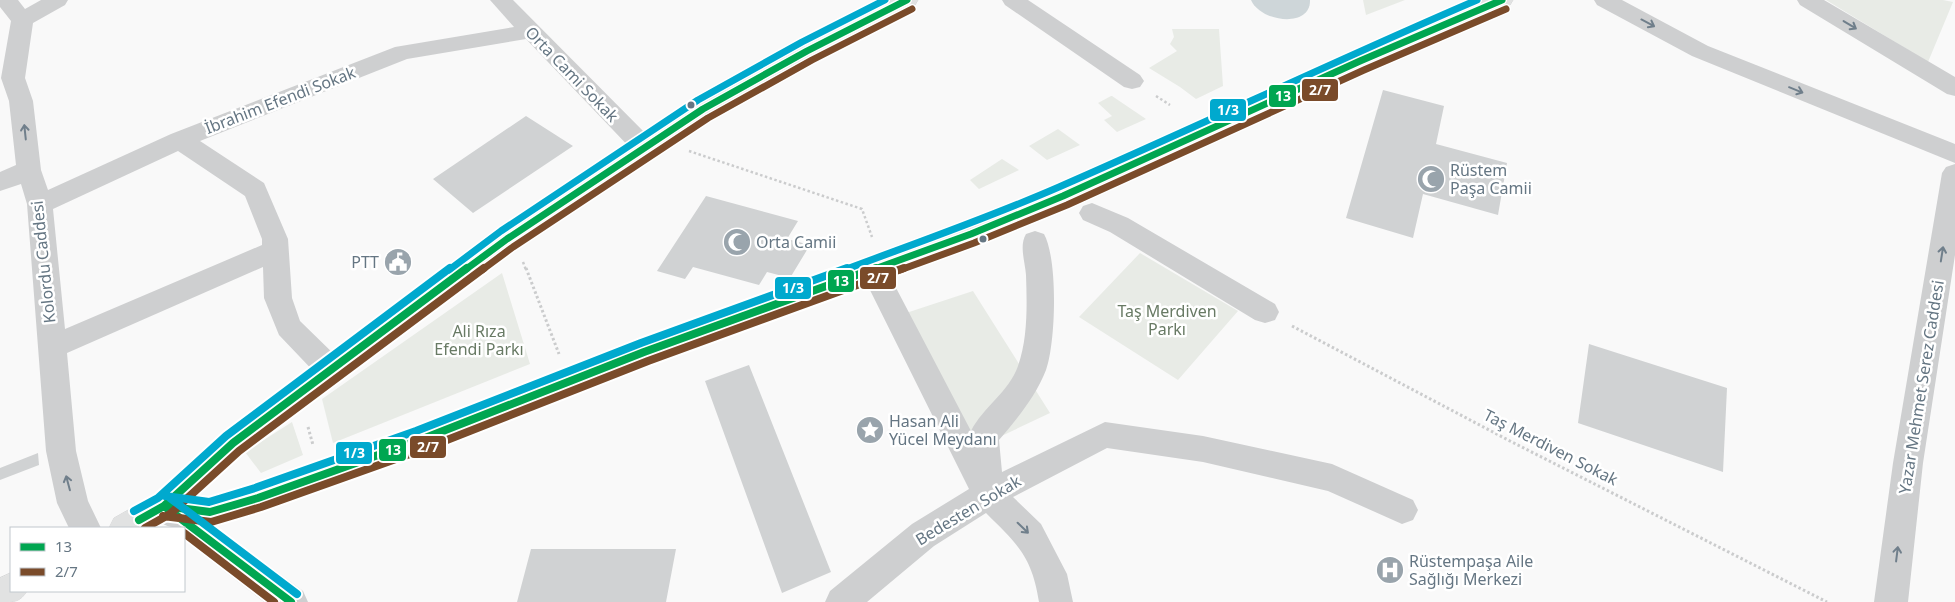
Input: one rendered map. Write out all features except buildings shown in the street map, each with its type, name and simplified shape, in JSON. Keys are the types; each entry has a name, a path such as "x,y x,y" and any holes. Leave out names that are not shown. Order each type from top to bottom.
{"main road":[{"path":"127,527 164,506 233,443 507,239 725,96 807,50 907,0"},
{"path":"164,506 210,512 258,498 420,440 569,381 970,234 1063,196 1360,61 1502,0"}],"street":[{"path":"14,10 57,0"},
{"name":"Orta Cami Sokak","path":"501,0 644,148"},
{"path":"1014,0 1132,81"},
{"path":"1606,0 1700,51 1955,154"},
{"path":"1808,0 1955,88"},
{"name":"Kolordu Caddesi","path":"14,10 6,78 21,101 29,170 40,204 60,451 73,503 85,527"},
{"name":"İbrahim Efendi Sokak","path":"40,204 180,140 403,52 531,31"},
{"path":"180,140 255,190 275,239 278,298 289,328 330,370"},
{"path":"0,182 29,170"},
{"name":"Yazar Mehmet Serez Caddesi","path":"1892,602 1908,463 1955,173"},
{"path":"1092,212 1119,225 1265,312"},
{"path":"988,494 984,436 1012,403 1032,369 1040,324 1039,273 1035,241"},
{"path":"52,347 276,250"},
{"path":"873,270 988,494 1030,535 1051,574 1056,602"},
{"name":"Bedesten Sokak","path":"842,602 923,535 988,494 1105,435 1203,449 1332,478 1402,510"},
{"path":"164,506 291,602"}],"path":[{"path":"688,151 862,208 872,237"},
{"path":"507,239 530,276 569,381"},
{"name":"Taş Merdiven Sokak","path":"1265,312 1500,435 1827,602"},
{"path":"307,422 314,454"}],"green space":[{"path":"1363,0 1405,0 1366,15"},
{"path":"1826,0 1943,0 1953,2 1928,62"},
{"path":"1172,29 1219,29 1223,86 1196,99 1149,68 1177,51 1170,44 1174,37"},
{"path":"1111,96 1146,119 1117,132 1104,120 1112,116 1098,103"},
{"path":"1058,129 1080,145 1047,160 1029,146"},
{"path":"1002,159 1019,170 979,189 970,180"},
{"name":"Taş Merdiven Parkı","path":"1140,253 1238,311 1178,380 1079,317"},
{"name":"Ali Rıza Efendi Parkı","path":"502,273 530,364 333,443 322,399"},
{"path":"973,291 1050,413 974,449 903,314"},
{"path":"292,422 303,455 261,473 245,452"}],"shaded area":[{"path":"1251,0 1310,0 1308,9 1302,15 1294,19 1284,19 1264,13 1256,8"}],"transit line":[{"name":"1/3","path":"134,511 158,498 226,436 501,231 698,100 802,42 885,0"},
{"name":"13","path":"139,520 164,506 233,443 293,397 507,239 703,109 807,51 907,0"},
{"name":"1/3","path":"165,496 209,502 255,488 416,431 641,343 967,225 1059,187 1356,52 1477,0"},
{"name":"13","path":"164,506 210,512 258,498 420,440 644,352 971,234 1063,196 1360,61 1502,0"},
{"name":"2/7","path":"147,527 170,514 239,451 299,405 513,247 708,118 812,60 912,9"},
{"name":"2/7","path":"163,516 211,522 261,507 424,449 648,361 974,243 1067,205 1364,70 1506,9"},
{"name":"1/3","path":"170,498 297,594"},
{"name":"13","path":"164,506 291,602"},
{"name":"2/7","path":"185,534 274,602"}],"place":[{"name":"Rüstem Paşa Camii","path":"1431,179"},
{"name":"Orta Camii","path":"737,242"},
{"name":"PTT","path":"398,262"},
{"name":"Hasan Ali Yücel Meydanı","path":"870,430"},
{"name":"Rüstempaşa Aile Sağlığı Merkezi","path":"1390,570"}]}
